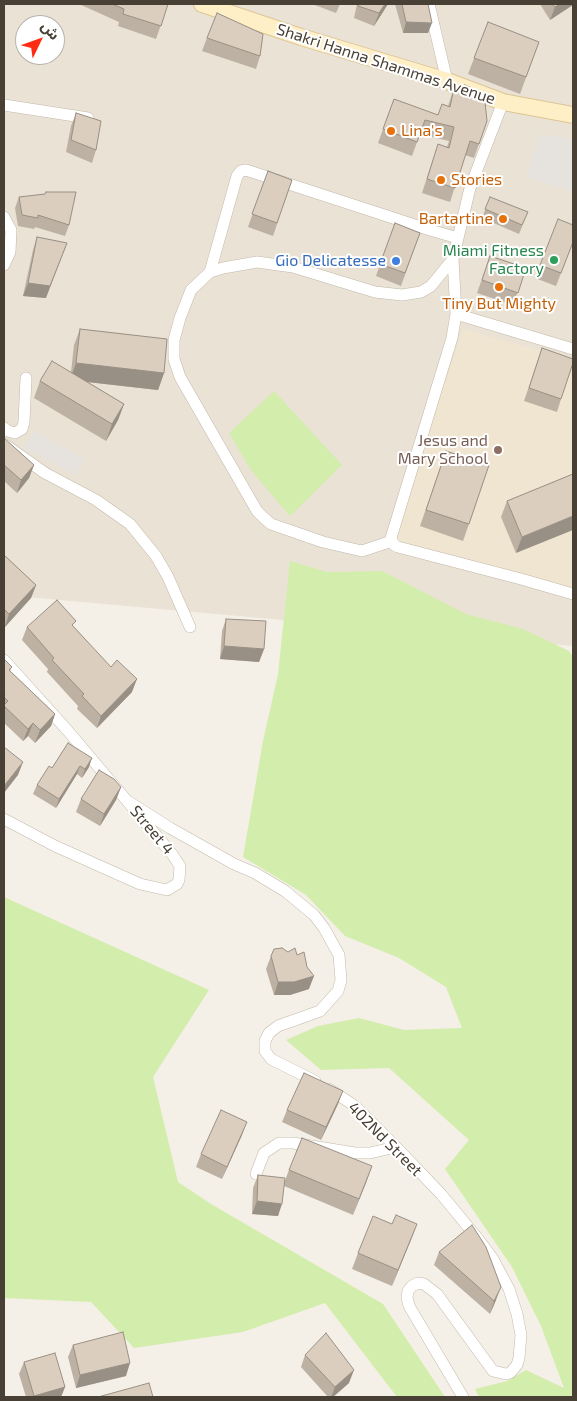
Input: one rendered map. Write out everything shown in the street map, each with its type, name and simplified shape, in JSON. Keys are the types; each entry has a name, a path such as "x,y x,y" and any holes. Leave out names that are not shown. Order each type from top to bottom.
{"street":[{"name":"Shakri Hanna Shammas Avenue","path":"202,4 301,37 447,81 503,102 573,114"},
{"path":"429,4 447,81"},
{"path":"503,102 470,188 453,259 456,314 452,338 391,534 392,541 398,547 573,594"},
{"path":"4,104 95,120"},
{"path":"210,272 237,176 241,171 246,170 458,238"},
{"path":"4,217 11,230 10,252 4,265"},
{"path":"392,541 362,551 323,542 271,524 258,511 180,377 174,359 174,340 190,290 210,272 238,264 257,262 275,264 293,267 375,292 402,295 421,292 431,286 453,259"},
{"path":"456,314 573,350"},
{"path":"4,428 15,433 22,429 26,378"},
{"path":"4,444 38,468 96,500 130,524 156,556 168,577 190,627"},
{"name":"Street 4","path":"4,660 68,731 180,864 179,880 164,890 140,884 56,846 4,819"},
{"name":"402Nd Street","path":"129,802 170,828 278,887 314,915 339,954 341,980 338,991 320,1011 278,1026 269,1032 265,1041 265,1051 271,1059 320,1083 352,1104 441,1194 480,1240 493,1259 509,1289 517,1314 520,1335 519,1358 510,1373 502,1374 493,1371 437,1294 424,1284 415,1284 409,1288 407,1297 409,1306 463,1397"},
{"path":"256,1174 264,1153 278,1143 293,1142 338,1150 370,1153 396,1147"}],"shaded area":[{"path":"4,4 573,4 573,646 4,595"},
{"path":"539,134 573,139 573,191 527,178"},
{"name":"Jesus and Mary School","path":"463,329 573,360 573,589 393,539"},
{"path":"34,431 85,459 76,475 24,448"}],"green space":[{"path":"274,391 342,465 290,516 250,469 229,433"},
{"path":"290,561 327,572 382,571 466,614 523,629 569,651 573,657 573,1397 479,1397 475,1389 507,1381 526,1370 564,1388 541,1326 512,1267 445,1169 469,1140 389,1068 321,1070 286,1040 318,1026 359,1018 404,1030 462,1028 446,987 399,958 345,936 306,895 243,857 263,741 278,674"},
{"path":"4,897 209,990 153,1077 178,1182 211,1204 383,1304 445,1397 397,1397 325,1303 243,1332 134,1348 91,1302 4,1298"}],"building":[{"path":"112,4 168,4 161,26 123,14 124,9"},
{"path":"359,4 385,4 379,13 358,6"},
{"path":"402,4 428,4 432,23 406,22"},
{"path":"217,13 263,34 260,56 207,38"},
{"path":"488,22 539,42 526,77 474,58"},
{"path":"465,85 476,90 485,102 487,121 479,144 470,141 455,188 427,179 438,144 449,148 454,127 425,120 417,142 383,129 394,99 438,115 442,104 450,107 454,88"},
{"path":"76,113 101,121 96,150 71,140"},
{"path":"268,171 292,180 277,223 252,214"},
{"path":"46,192 76,192 69,225 38,215 38,218 22,215 19,197 45,194"},
{"path":"490,197 528,212 522,225 485,209"},
{"name":"Miami Fitness Factory","path":"558,219 573,225 573,242 561,273 540,265"},
{"name":"Gio Delicatesse","path":"395,223 420,233 405,273 380,264"},
{"path":"37,237 67,243 50,286 28,283"},
{"path":"490,256 526,268 518,293 482,280"},
{"path":"80,329 167,339 164,373 76,363"},
{"path":"542,348 573,359 561,399 529,388"},
{"path":"52,361 124,404 112,424 40,381"},
{"path":"4,438 34,465 21,480 4,465"},
{"path":"446,451 489,465 469,524 426,510"},
{"path":"573,474 573,516 522,537 507,501"},
{"path":"4,555 36,585 9,614 4,609"},
{"path":"57,600 76,621 72,625 111,667 117,660 137,679 101,716 82,696 84,694 52,660 54,658 27,627"},
{"path":"226,619 266,621 264,649 224,646"},
{"path":"4,659 12,667 9,670 55,714 40,730 33,723 28,729 4,706 8,701 4,697"},
{"path":"68,743 92,758 85,769 80,766 59,799 37,785 49,766 52,768"},
{"path":"4,747 23,762 4,786"},
{"path":"99,770 114,779 121,787 104,814 81,799"},
{"path":"282,948 288,952 295,948 297,955 304,952 307,967 314,976 294,982 278,982 271,956 274,949"},
{"path":"304,1073 343,1091 326,1127 287,1110"},
{"path":"221,1110 247,1122 227,1167 201,1154"},
{"path":"302,1138 372,1166 359,1199 289,1170"},
{"path":"258,1175 285,1178 282,1204 257,1201"},
{"path":"396,1215 417,1224 398,1270 358,1253 373,1216 392,1224"},
{"path":"472,1225 486,1247 501,1287 494,1301 439,1252"},
{"path":"123,1332 130,1363 80,1375 73,1345"},
{"path":"326,1333 354,1370 335,1387 305,1355"},
{"path":"55,1353 65,1387 34,1396 24,1362"},
{"path":"149,1383 153,1397 98,1397"}],"place":[{"name":"Lina's","path":"391,131"},
{"name":"Stories","path":"441,180"},
{"name":"Bartartine","path":"503,219"},
{"name":"Miami Fitness Factory","path":"554,260"},
{"name":"Gio Delicatesse","path":"396,261"},
{"name":"Tiny But Mighty","path":"499,287"},
{"name":"Jesus and Mary School","path":"498,450"}]}
